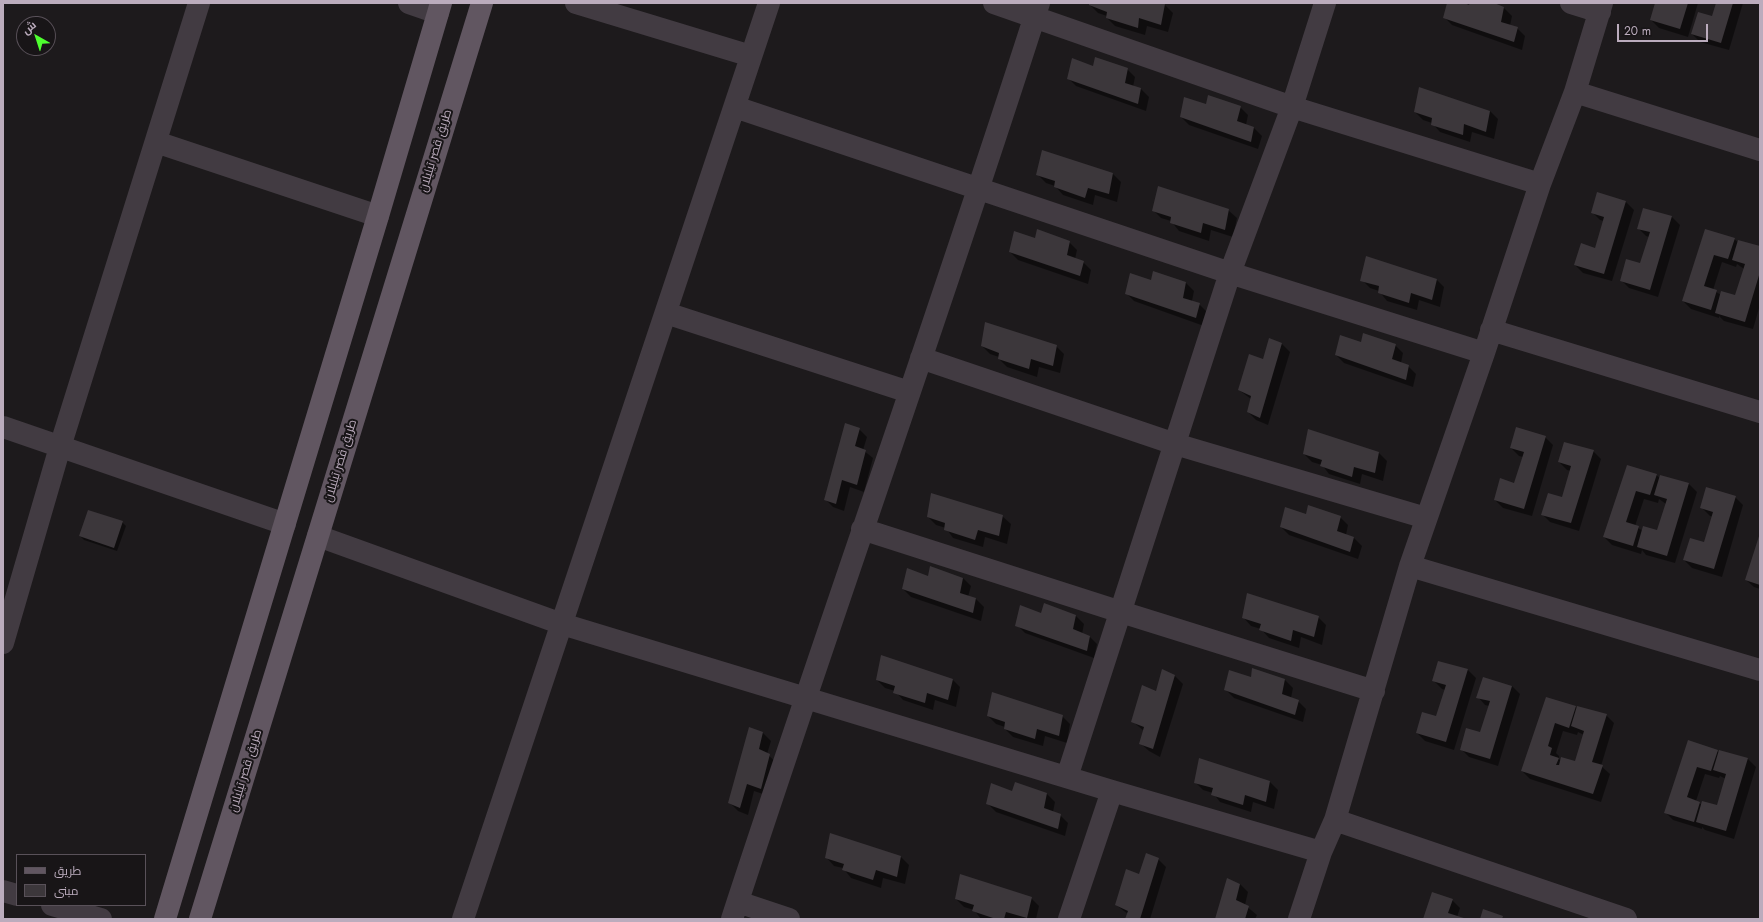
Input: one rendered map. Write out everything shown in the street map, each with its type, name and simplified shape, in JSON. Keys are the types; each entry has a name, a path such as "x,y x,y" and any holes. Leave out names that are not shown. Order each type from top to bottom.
{"main road":[{"name":"طريق قصر تيليلان","path":"200,919 482,3"},
{"path":"165,919 440,8"}],"street":[{"path":"3,643 60,447 199,3"},
{"path":"409,3 440,8"},
{"path":"576,3 751,56"},
{"path":"463,919 769,3"},
{"path":"994,3 1037,9 1292,107 1540,184"},
{"path":"1067,777 1230,273 1292,107 1325,3"},
{"path":"1299,919 1321,852 1335,820 1410,566 1484,353 1540,184 1575,92 1601,7 1571,3"},
{"path":"789,919 735,910 805,697 979,189 1037,9"},
{"path":"1575,92 1760,150"},
{"path":"734,107 1230,273 1484,353"},
{"path":"156,142 378,216"},
{"path":"666,313 909,392"},
{"path":"1491,330 1760,412"},
{"path":"921,358 1175,444 1426,518"},
{"path":"3,428 285,524"},
{"path":"862,529 1120,612 1374,691"},
{"path":"318,536 562,624 1112,791 1321,852"},
{"path":"1410,566 1760,670"},
{"path":"1069,919 1112,791"},
{"path":"1335,820 1580,912 1626,919"},
{"path":"3,891 16,895"},
{"path":"56,906 101,919"}],"building":[{"path":"1089,3 1165,4 1161,25 1139,18 1138,28 1106,18 1107,12 1089,5"},
{"path":"1447,3 1464,3 1469,5 1470,3 1494,3 1504,7 1501,22 1518,27 1514,42 1443,18"},
{"path":"1655,3 1688,3 1680,29 1650,20"},
{"path":"1716,3 1733,3 1721,43 1691,34 1698,12 1712,16"},
{"path":"1095,57 1128,68 1125,83 1141,88 1138,104 1067,79 1072,58 1093,66"},
{"path":"1419,87 1490,111 1486,132 1464,124 1463,135 1431,125 1432,118 1414,112"},
{"path":"1208,95 1241,106 1237,121 1254,127 1251,142 1180,117 1184,97 1206,104"},
{"path":"1042,150 1113,173 1109,194 1088,188 1085,198 1054,187 1055,181 1036,175"},
{"path":"1158,186 1229,209 1225,230 1203,223 1201,233 1170,223 1171,217 1152,211"},
{"path":"1597,192 1626,201 1604,274 1574,265 1581,243 1595,248 1604,217 1591,213"},
{"path":"1643,208 1672,216 1650,290 1620,281 1626,259 1640,263 1650,232 1637,229"},
{"path":"1037,229 1070,241 1067,255 1084,261 1080,276 1009,252 1014,231 1035,238"},
{"path":"1705,229 1735,238 1728,259 1714,255 1704,286 1717,290 1711,310 1682,301"},
{"path":"1738,240 1760,246 1760,272 1745,322 1715,313 1721,291 1735,295 1745,264 1732,260"},
{"path":"1366,256 1437,279 1432,300 1411,293 1409,303 1378,293 1379,286 1360,281"},
{"path":"1153,271 1186,282 1183,298 1200,303 1196,318 1125,294 1130,273 1151,280"},
{"path":"985,322 1057,345 1053,366 1031,359 1029,369 998,359 999,353 981,346"},
{"path":"1363,333 1396,344 1392,359 1409,365 1406,380 1335,355 1340,335 1361,342"},
{"path":"1269,338 1282,343 1260,418 1247,412 1251,396 1238,390 1249,354 1263,359"},
{"path":"845,423 860,428 855,446 866,450 857,485 842,480 836,504 824,500"},
{"path":"1516,427 1546,436 1524,509 1494,500 1500,478 1514,483 1524,452 1510,448"},
{"path":"1308,429 1379,452 1375,473 1354,467 1352,477 1320,466 1322,460 1303,454"},
{"path":"1564,442 1594,450 1571,523 1541,515 1548,493 1562,497 1571,466 1558,462"},
{"path":"1627,465 1657,474 1650,495 1636,491 1626,522 1639,526 1633,546 1603,537"},
{"path":"1660,475 1689,483 1667,556 1637,547 1643,526 1657,530 1667,499 1654,495"},
{"path":"1706,487 1736,496 1714,569 1683,560 1690,538 1704,542 1713,512 1700,508"},
{"path":"931,493 1003,515 999,536 978,530 975,540 944,530 945,523 927,517"},
{"path":"1308,505 1341,516 1337,531 1354,537 1350,552 1280,527 1285,507 1306,514"},
{"path":"88,510 123,521 114,548 79,536"},
{"path":"1760,533 1760,585 1745,580"},
{"path":"930,566 963,578 960,593 976,598 973,613 902,589 907,568 928,576"},
{"path":"1247,593 1319,616 1314,637 1293,630 1291,641 1259,630 1261,624 1242,618"},
{"path":"1044,603 1076,615 1073,629 1090,636 1087,651 1015,626 1020,605 1041,613"},
{"path":"881,655 953,679 948,700 927,693 925,703 893,693 895,686 876,680"},
{"path":"1438,661 1468,669 1446,742 1416,733 1422,712 1436,716 1446,685 1432,681"},
{"path":"1252,668 1285,679 1282,694 1299,700 1295,715 1224,690 1229,670 1251,677"},
{"path":"1162,669 1175,675 1153,749 1139,744 1144,727 1131,722 1142,685 1156,691"},
{"path":"1483,677 1512,686 1490,759 1460,750 1466,728 1480,732 1490,701 1476,698"},
{"path":"992,692 1063,715 1059,736 1037,729 1035,739 1004,729 1005,722 987,716"},
{"path":"1546,697 1576,706 1569,728 1555,723 1548,746 1552,748 1550,755 1559,758 1556,765 1559,765 1561,757 1575,761 1584,731 1571,726 1577,706 1607,714 1592,762 1603,765 1593,794 1521,771"},
{"path":"749,727 763,732 759,749 770,754 761,789 747,784 740,808 728,803"},
{"path":"1688,740 1718,750 1711,771 1697,767 1687,797 1700,802 1694,822 1664,813"},
{"path":"1719,750 1748,758 1726,831 1696,822 1702,801 1717,805 1726,774 1713,770"},
{"path":"1199,758 1270,781 1266,802 1245,795 1243,805 1211,795 1213,788 1194,783"},
{"path":"1015,782 1047,793 1044,808 1061,814 1058,829 986,804 991,783 1012,791"},
{"path":"830,833 901,856 897,877 876,870 873,880 842,870 844,864 825,858"},
{"path":"1146,853 1159,858 1140,919 1125,919 1128,911 1115,905 1126,869 1139,874"},
{"path":"960,874 1032,897 1027,918 1006,912 1004,919 996,919 972,911 974,905 955,899"},
{"path":"1227,878 1240,884 1236,900 1249,906 1245,919 1215,919"},
{"path":"1432,892 1453,899 1448,913 1467,919 1423,919"},
{"path":"1483,909 1503,916 1502,919 1480,919"}]}
